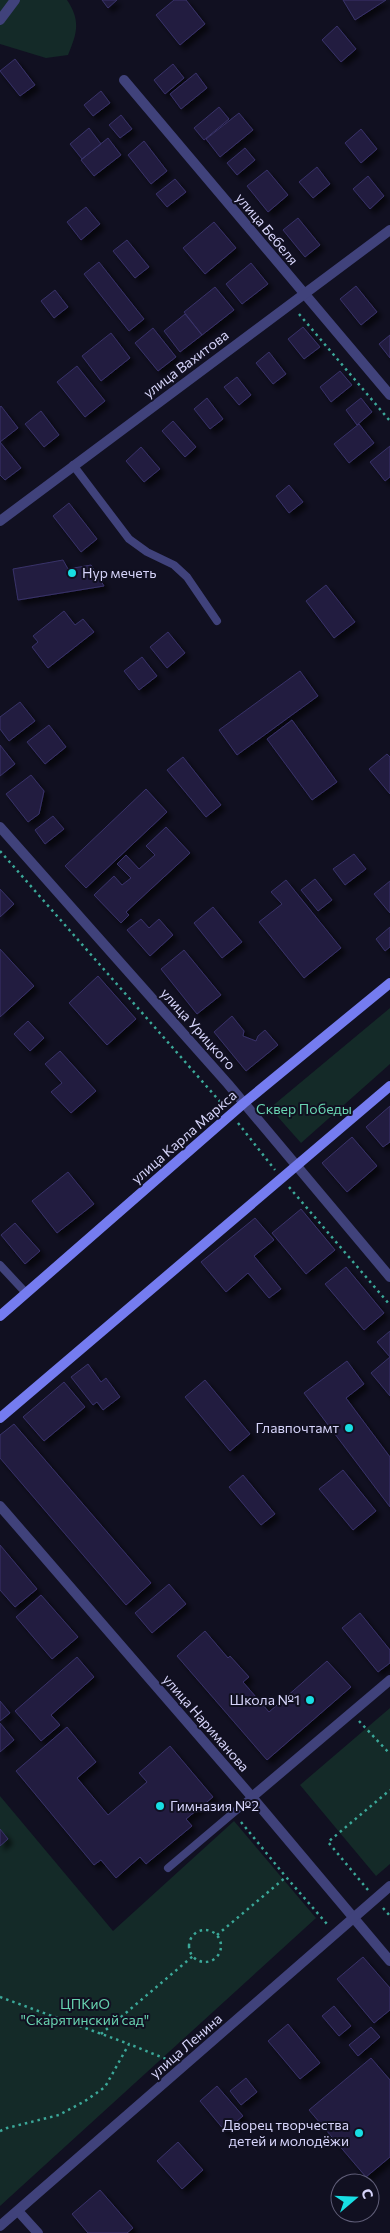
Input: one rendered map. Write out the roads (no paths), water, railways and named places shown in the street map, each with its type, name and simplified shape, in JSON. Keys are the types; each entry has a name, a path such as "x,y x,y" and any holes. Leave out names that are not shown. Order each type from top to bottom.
{"main road":[{"name":"улица Карла Маркса","path":"0,1316 244,1103 390,984"},
{"path":"0,1418 390,1086"}],"street":[{"path":"0,20 15,0"},
{"name":"улица Бебеля","path":"124,80 303,294 390,394"},
{"name":"улица Вахитова","path":"0,521 390,230"},
{"name":"улица Урицкого","path":"0,827 244,1103 390,1277"},
{"name":"улица Нариманова","path":"0,1506 252,1797 390,1960"},
{"path":"252,1797 390,1680"},
{"name":"улица Ленина","path":"0,2226 390,1886"},
{"path":"18,2211 38,2233"}],"lane":[{"path":"73,465 129,539 147,552 174,565 186,577 217,621"},
{"path":"0,1265 26,1293"},
{"path":"168,1868 252,1797"}],"place":[{"name":"Нур мечеть","path":"72,573"},
{"name":"Главпочтамт","path":"349,1428"},
{"name":"Школа №1","path":"310,1700"},
{"name":"Гимназия №2","path":"160,1806"},
{"name":"Дворец творчества детей и молодёжи","path":"359,2133"}],"park label":[{"name":"Сквер Победы","path":"304,1109"},
{"name":"ЦПКиО \"Скарятинский сад\"","path":"85,2012"}]}
